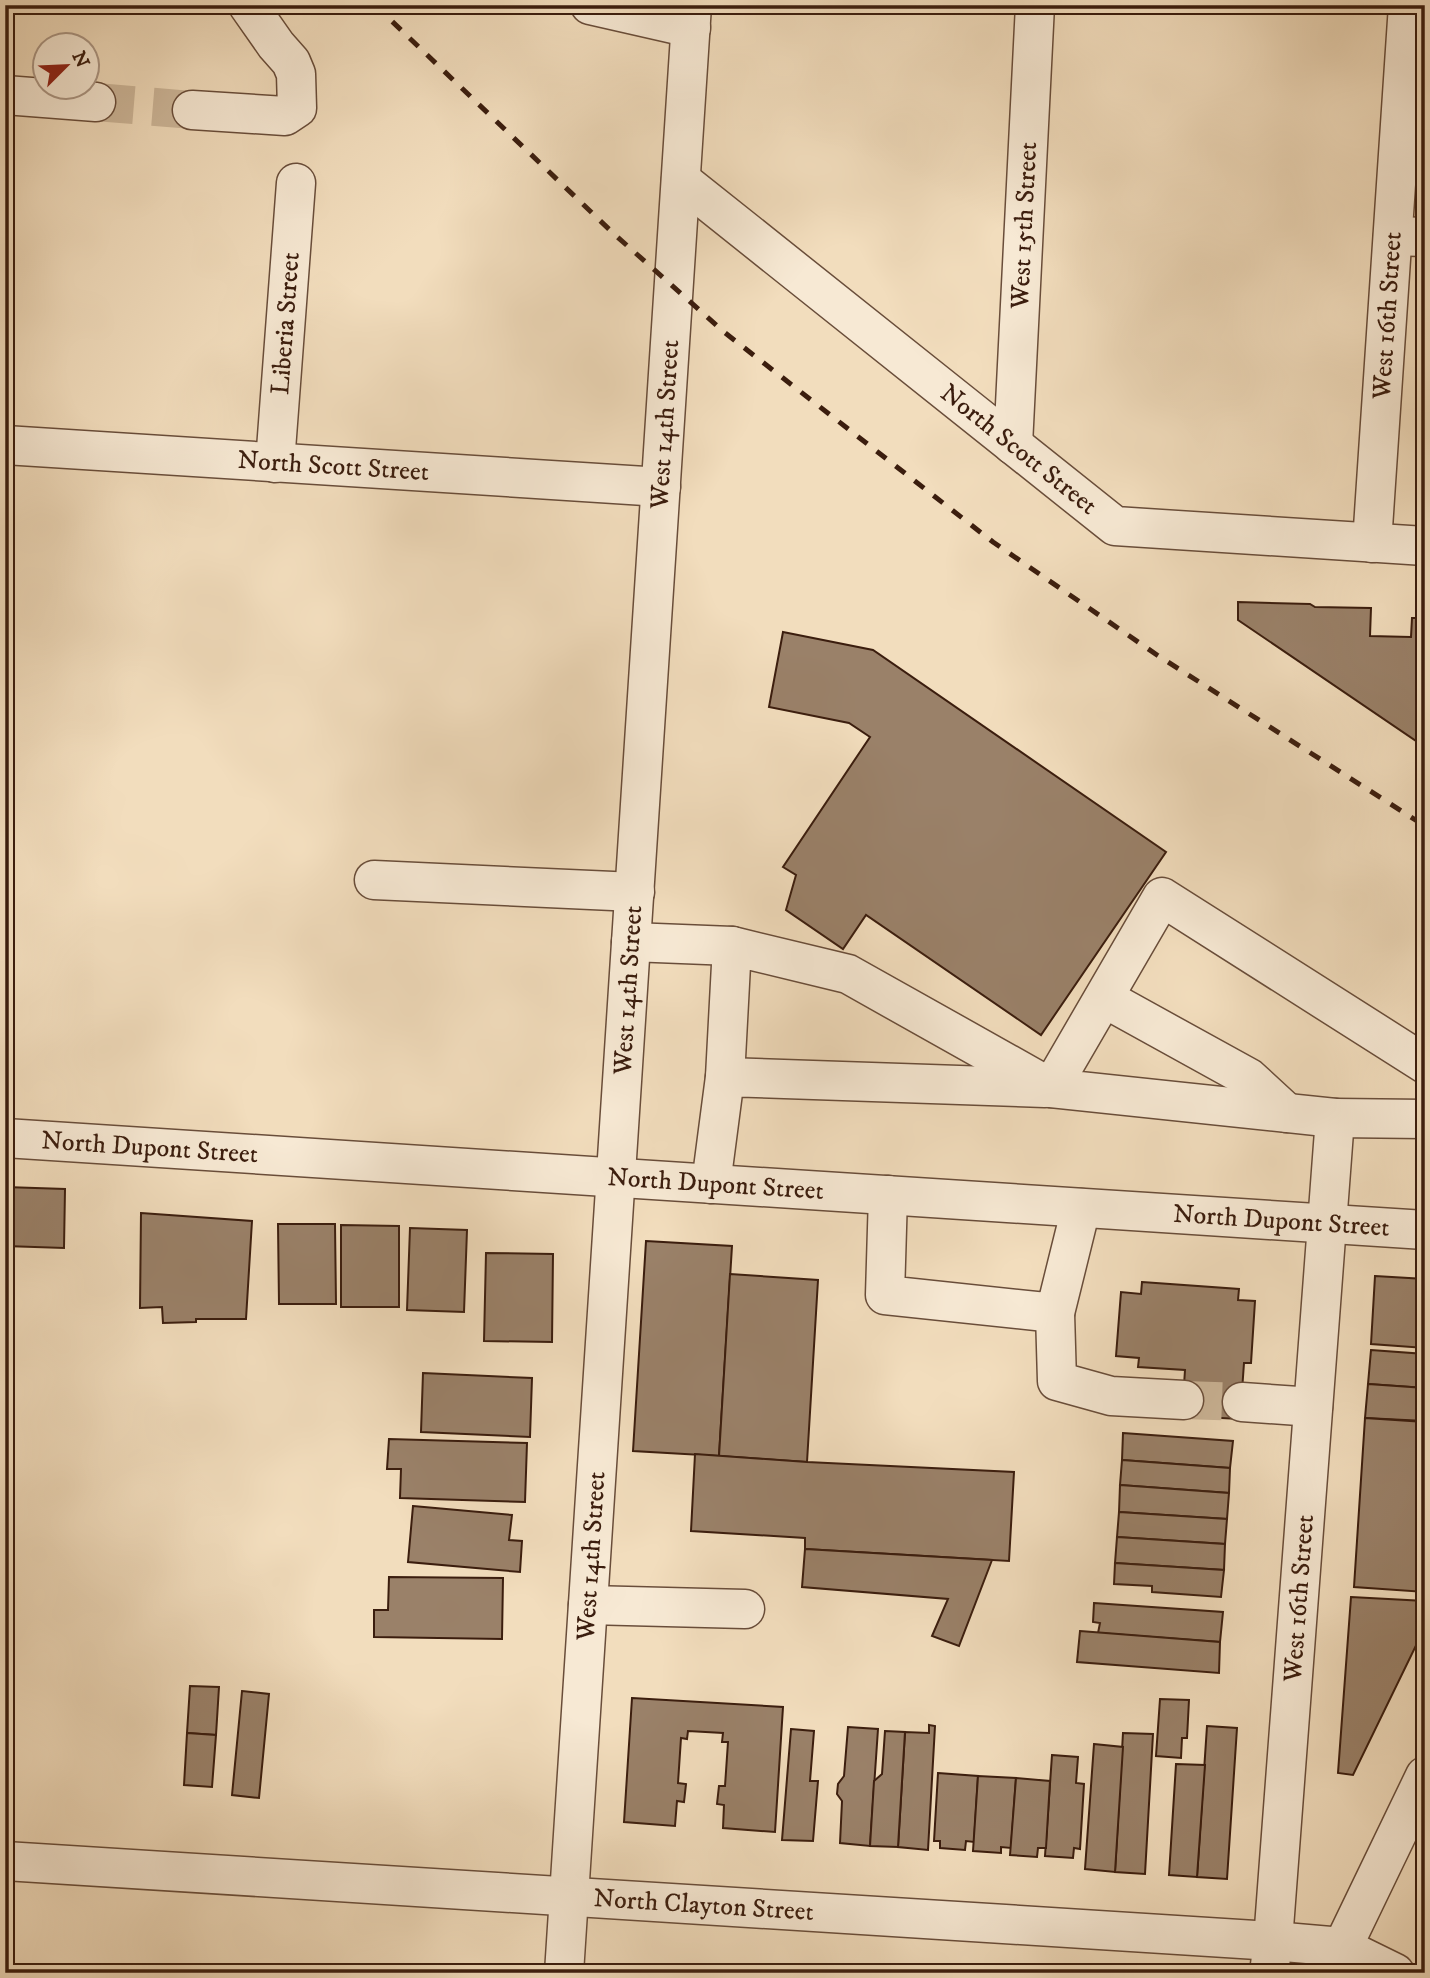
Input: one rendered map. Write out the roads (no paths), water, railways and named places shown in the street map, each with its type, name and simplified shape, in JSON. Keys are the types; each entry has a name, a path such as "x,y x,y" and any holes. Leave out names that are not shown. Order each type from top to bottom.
{"street":[{"path":"590,5 692,17"},
{"name":"West 15th Street","path":"1013,444 1035,5"},
{"name":"West 16th Street","path":"1372,543 1409,237 1408,5"},
{"path":"192,110 285,116 297,108 296,74 291,62 249,6"},
{"name":"West 14th Street","path":"564,1973 692,17"},
{"path":"5,95 32,97"},
{"name":"North Scott Street","path":"681,180 1115,526 1425,547"},
{"name":"Liberia Street","path":"275,463 296,183"},
{"name":"North Scott Street","path":"5,445 661,487"},
{"path":"374,880 635,892"},
{"path":"1051,1088 1162,897 1425,1064"},
{"path":"631,942 732,946 848,974 1051,1088"},
{"path":"711,1184 725,1077 732,946"},
{"path":"1104,998 1249,1078 1287,1114"},
{"path":"725,1077 1051,1088 1335,1118 1425,1119"},
{"name":"West 16th Street","path":"1271,1957 1335,1118"},
{"name":"North Dupont Street","path":"5,1138 1425,1230"},
{"path":"888,1195 886,1296 1055,1313"},
{"path":"1081,1208 1055,1313 1057,1381 1111,1396 1184,1399"},
{"path":"1242,1402 1313,1407"},
{"path":"588,1605 745,1609"},
{"path":"1336,1960 1425,1776"},
{"name":"North Clayton Street","path":"5,1861 569,1897 1271,1957 1336,1960 1395,1973"}],"tunnel":[{"path":"96,102 192,110"},
{"path":"1184,1400 1242,1402"}],"railway":[{"path":"375,5 613,233 724,332 993,542 1157,655 1425,826"}]}
